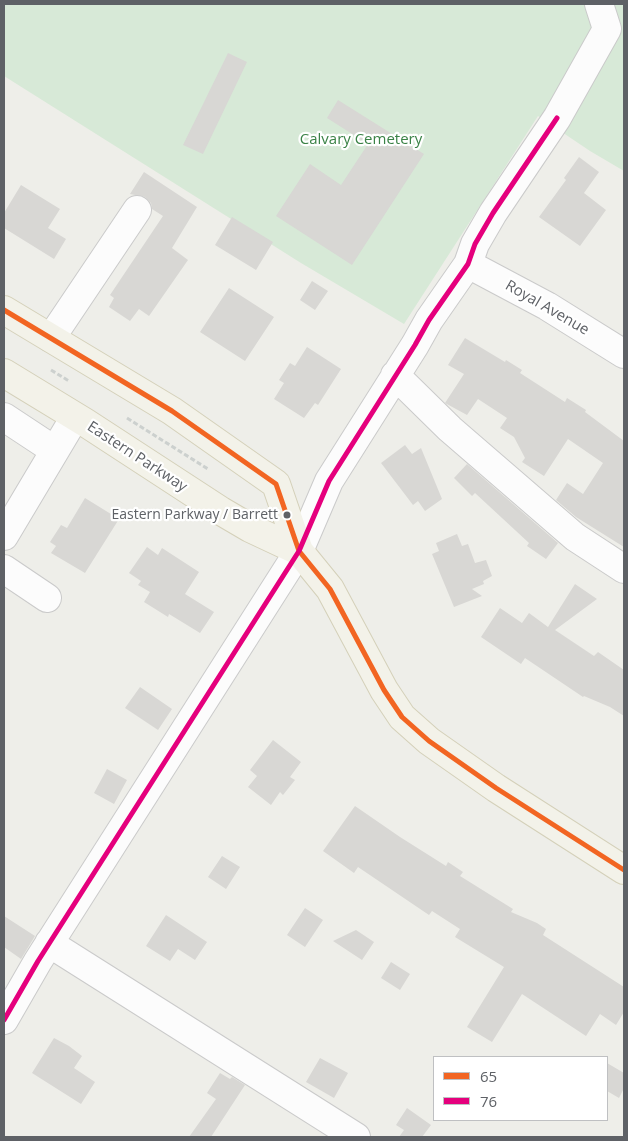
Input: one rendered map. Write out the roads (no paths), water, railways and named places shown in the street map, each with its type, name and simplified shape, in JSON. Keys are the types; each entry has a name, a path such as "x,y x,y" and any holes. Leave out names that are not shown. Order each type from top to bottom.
{"main road":[{"name":"Eastern Parkway","path":"4,310 172,410 276,484 299,550 330,589 384,690 402,717 429,741 496,788 624,870"},
{"name":"Eastern Parkway","path":"4,373 228,515 250,528 299,550"}],"street":[{"path":"4,1020 49,943 299,550 329,481 429,320 468,264 475,244 493,213 557,118 607,29 599,4"},
{"path":"51,338 137,210"},
{"name":"Royal Avenue","path":"468,264 547,306 624,354"},
{"path":"396,375 450,429 574,537 624,569"},
{"path":"4,417 54,450"},
{"path":"4,536 75,417"},
{"path":"4,569 47,598"},
{"path":"49,943 356,1137"}],"place":[{"name":"Eastern Parkway / Barrett","path":"287,515"}],"park label":[{"name":"Calvary Cemetery","path":"361,140"}]}
